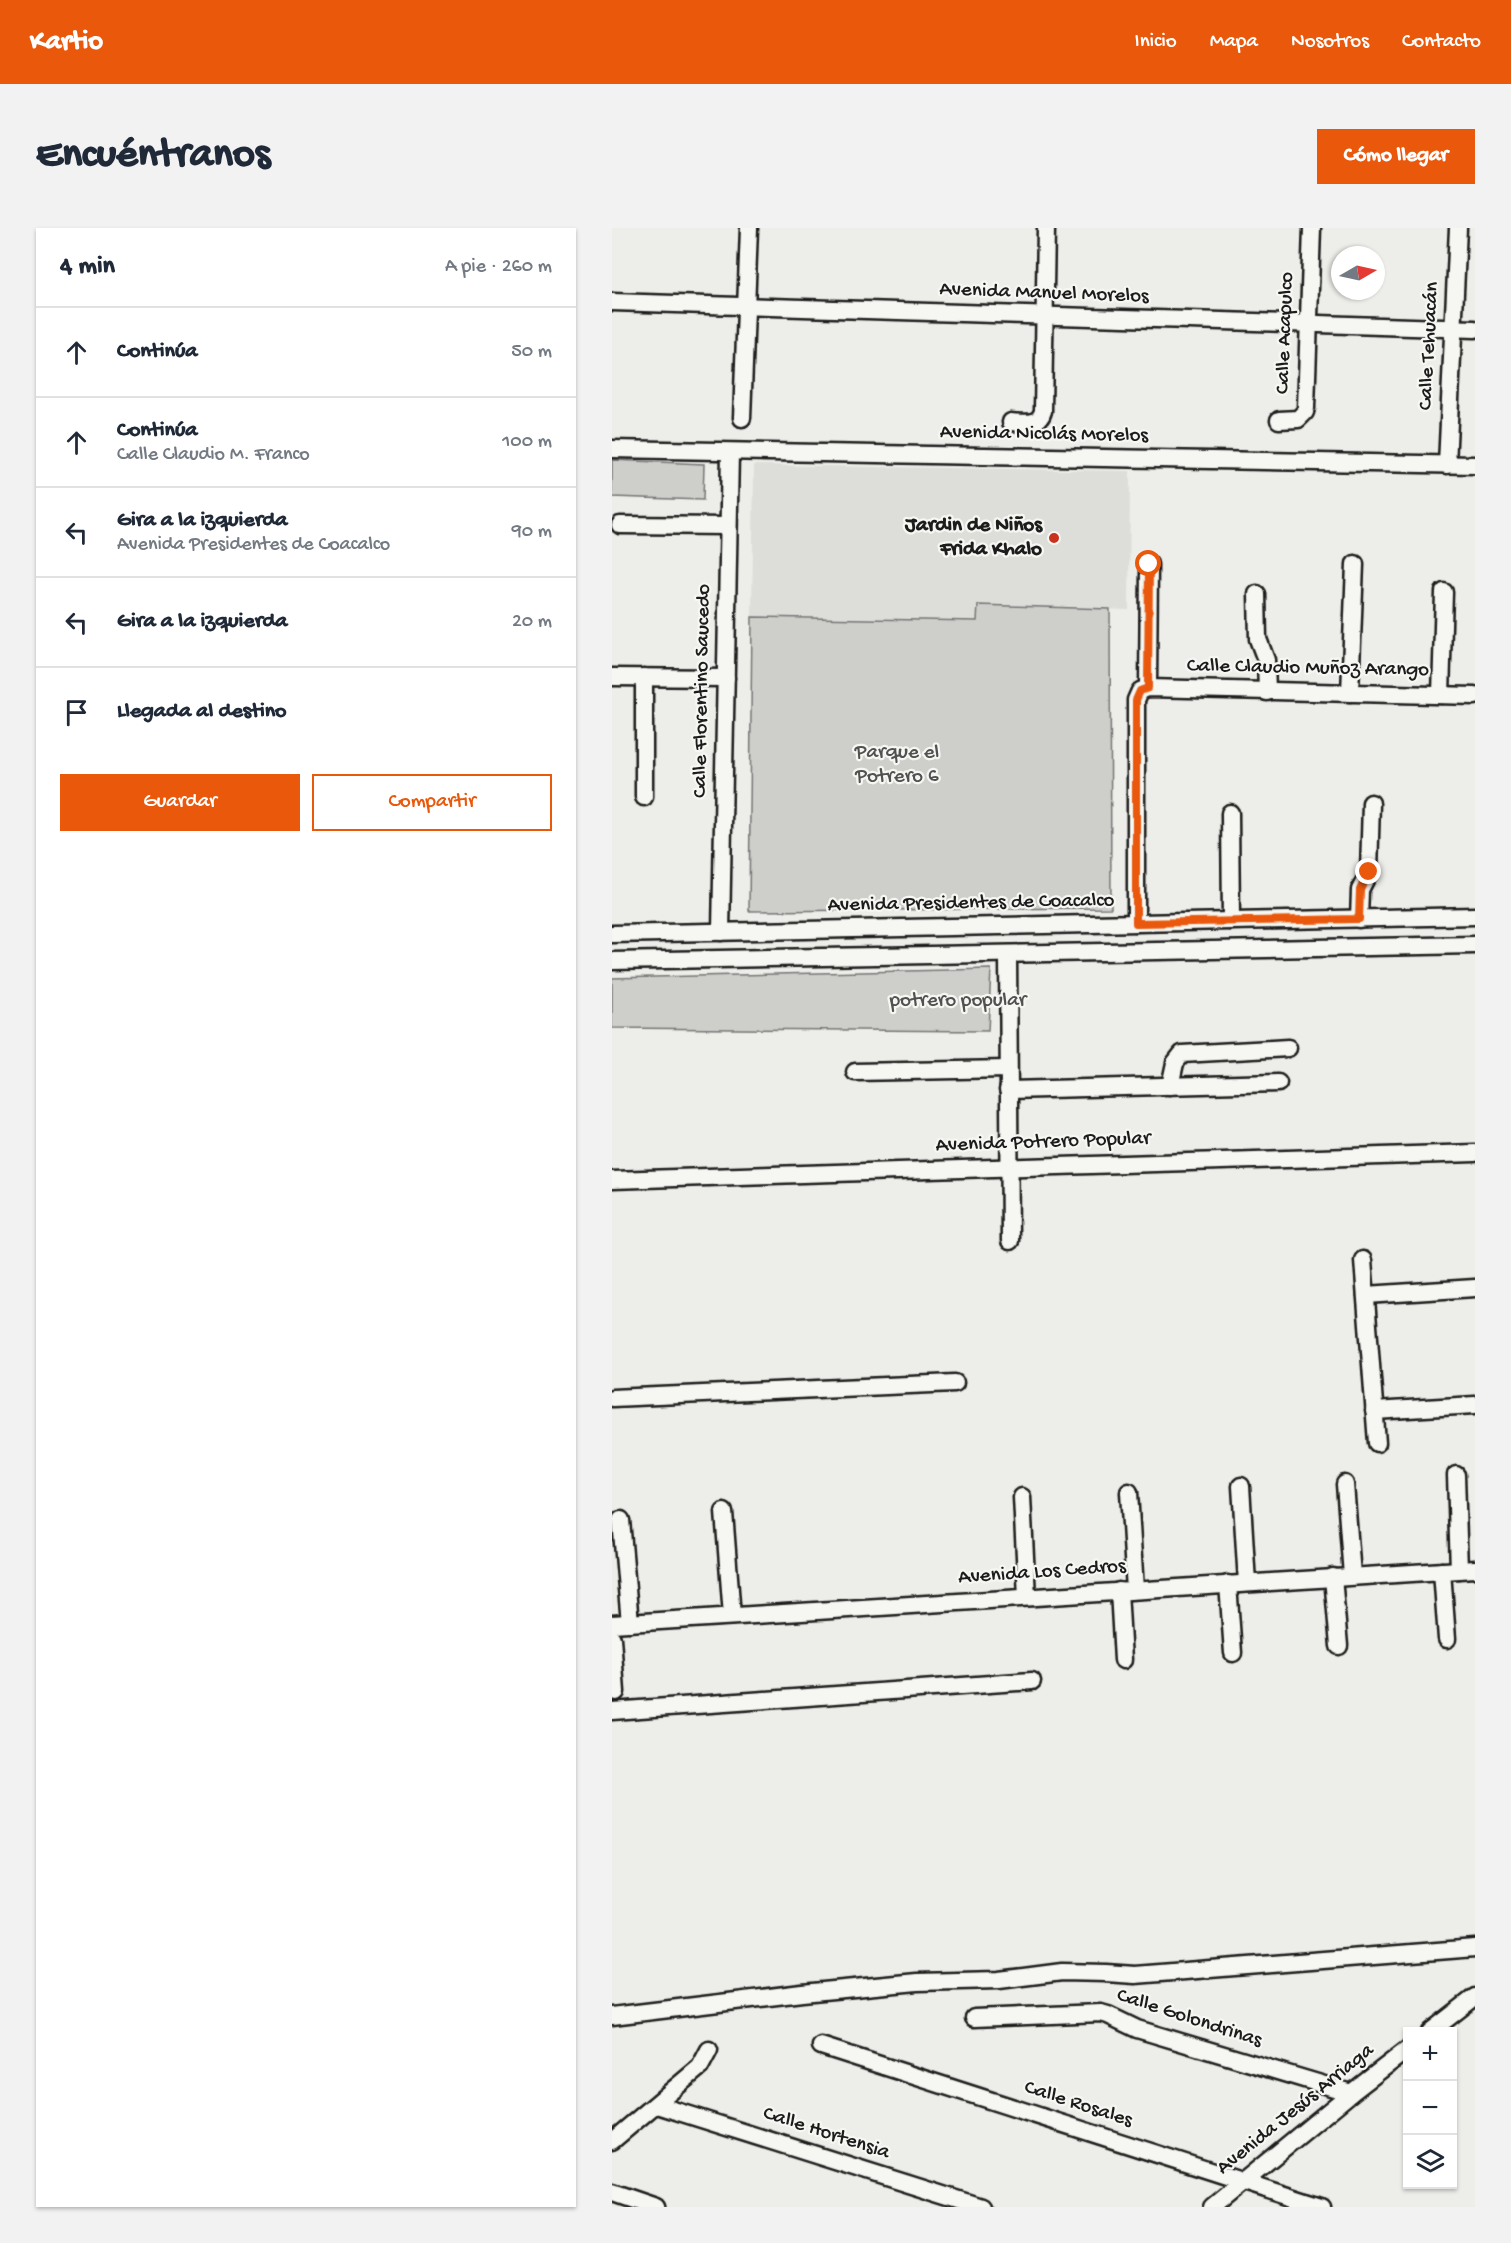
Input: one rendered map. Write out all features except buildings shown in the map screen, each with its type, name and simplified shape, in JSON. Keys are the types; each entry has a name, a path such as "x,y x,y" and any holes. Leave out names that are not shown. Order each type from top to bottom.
{"street":[{"path":"742,418 749,228"},
{"path":"1011,422 1035,422 1042,415 1046,228"},
{"name":"Calle Acapulco","path":"1279,420 1298,419 1305,412 1312,228"},
{"name":"Calle Tehuacán","path":"1447,465 1458,228"},
{"name":"Avenida Manuel Morelos","path":"612,302 745,308 1475,329"},
{"name":"Avenida Nicolás Morelos","path":"612,449 1475,465"},
{"name":"Calle Florentino Saucedo","path":"721,932 729,452"},
{"path":"620,525 728,526"},
{"path":"1136,923 1136,700 1144,689 1149,564"},
{"path":"1350,693 1354,564"},
{"path":"1441,695 1444,592"},
{"path":"1257,594 1258,639 1266,660 1267,692"},
{"path":"612,677 726,678"},
{"path":"644,677 644,797"},
{"name":"Calle Claudio Muñoz Arango","path":"1144,689 1475,696"},
{"path":"1359,919 1360,890 1369,872 1371,803"},
{"path":"1230,813 1231,921"},
{"name":"Avenida Presidentes de Coacalco","path":"612,934 1475,916"},
{"path":"907,928 907,956"},
{"path":"612,962 1475,945"},
{"path":"1008,954 1010,1241"},
{"path":"1170,1086 1175,1063 1182,1054 1288,1048"},
{"path":"855,1072 1008,1069"},
{"path":"1008,1090 1278,1083"},
{"name":"Avenida Potrero Popular","path":"612,1180 1475,1153"},
{"path":"1363,1260 1377,1443"},
{"path":"1366,1295 1475,1288"},
{"path":"612,1398 955,1383"},
{"path":"1374,1411 1475,1405"},
{"path":"1456,1474 1467,1570"},
{"path":"1346,1484 1352,1576"},
{"path":"1241,1486 1246,1583"},
{"path":"1123,1660 1129,1492"},
{"path":"1022,1497 1027,1597"},
{"path":"724,1512 732,1616"},
{"path":"621,1520 630,1623"},
{"name":"Avenida Los Cedros","path":"612,1624 1467,1570"},
{"path":"1442,1571 1447,1639"},
{"path":"1333,1577 1339,1646"},
{"path":"1228,1584 1233,1653"},
{"path":"612,1638 616,1692"},
{"path":"612,1711 1032,1681"},
{"path":"612,2016 802,1993 917,1982 999,1980 1062,1972 1135,1976 1475,1948"},
{"path":"1435,2027 1475,1997"},
{"name":"Calle Golondrinas","path":"974,2018 1104,2014 1137,2029 1351,2093"},
{"name":"Calle Rosales","path":"821,2046 1322,2207"},
{"path":"612,2141 700,2067 709,2050"},
{"name":"Avenida Jesús Arriaga","path":"1212,2207 1403,2052"},
{"name":"Calle Hortensia","path":"657,2105 981,2207"},
{"path":"612,2192 656,2207"}],"shaded area":[{"path":"754,465 1130,471 1129,610 978,605 978,621 752,617"}],"green space":[{"path":"612,460 704,464 703,500 612,497"},
{"name":"Parque el Potrero 6","path":"978,605 1110,609 1111,908 749,911 752,617 977,621"},
{"name":"potrero popular","path":"991,969 988,1031 612,1028 612,978"}],"place":[{"name":"Jardin de Niños Frida Khalo","path":"1054,538"}],"route":[{"path":"1149,564 1148,688 1140,691 1136,700 1136,923 1359,919 1360,890 1369,872"}]}
